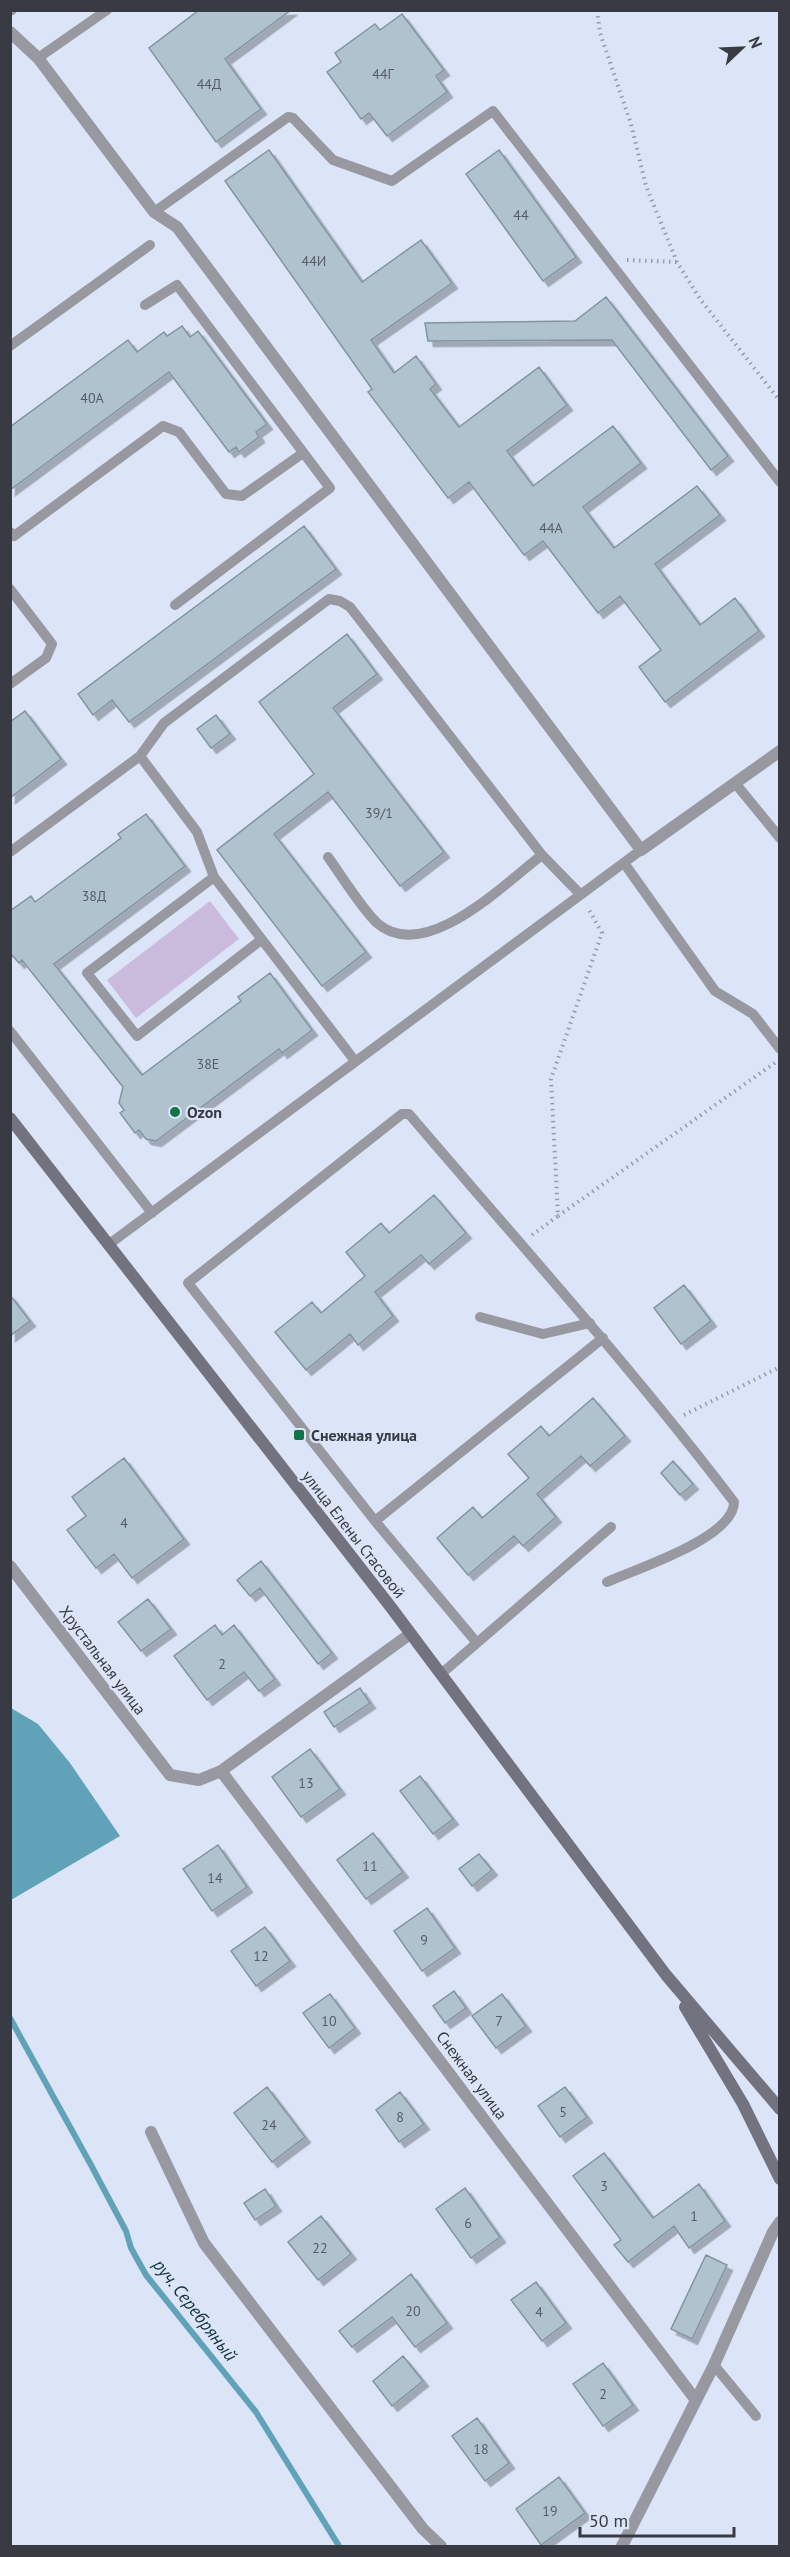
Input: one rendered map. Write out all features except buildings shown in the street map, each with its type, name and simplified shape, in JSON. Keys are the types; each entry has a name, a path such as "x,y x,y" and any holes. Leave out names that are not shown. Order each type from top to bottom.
{"main road":[{"name":"улица Елены Стасовой","path":"10,1118 441,1674 666,1975 780,2109"},
{"name":"улица Елены Стасовой","path":"666,1975 743,2104 780,2179"}],"street":[{"path":"10,32 38,58 154,212 177,227 641,850 780,751"},
{"name":"Хрустальная улица","path":"10,1566 170,1775 199,1780 222,1771"},
{"path":"222,1771 410,1634"},
{"name":"Снежная улица","path":"222,1771 695,2399"},
{"path":"151,2132 204,2243 423,2529 441,2547"},
{"path":"622,2547 695,2399 714,2366 773,2232 780,2222"}],"lane":[{"path":"38,58 106,10"},
{"path":"154,212 288,117 293,118 333,160 392,181 493,111 780,482"},
{"path":"10,346 150,245"},
{"path":"145,305 177,285 330,488 176,605"},
{"path":"12,537 163,426 179,432 226,494 242,496 303,453"},
{"path":"10,589 52,644 46,658 10,684"},
{"path":"10,852 140,756 164,723 329,599 340,601 350,607 542,855 580,894"},
{"path":"140,756 197,832 214,877 355,1061"},
{"path":"735,783 780,838"},
{"path":"108,1245 641,850"},
{"path":"328,857 377,922 391,932 412,936 440,929 464,915 542,855"},
{"path":"624,863 715,992 753,1014 780,1049"},
{"path":"214,877 87,973 138,1036 261,940"},
{"path":"10,1031 152,1213"},
{"path":"477,1643 375,1521 188,1283 402,1114 409,1114 603,1338 673,1421 734,1502 734,1510 719,1528 699,1542 607,1582"},
{"path":"480,1317 543,1334 590,1323"},
{"path":"375,1521 603,1338"},
{"path":"441,1674 611,1527"},
{"path":"714,2366 756,2416"}],"path":[{"path":"597,10 600,33 631,124 646,186 677,262 700,298 780,400"},
{"path":"607,259 677,262"},
{"path":"558,1216 551,1079 602,933 580,894"},
{"path":"520,1244 780,1060"},
{"path":"673,1421 780,1367"}],"shaded area":[{"path":"210,901 239,939 136,1018 107,980"}],"water":[{"path":"11,1708 38,1724 70,1763 120,1836 11,1900"}],"waterway":[{"name":"руч. Серебряный","path":"10,2018 126,2231 131,2248 146,2275 256,2412 339,2546"}],"place":[{"name":"Ozon","path":"175,1112"},
{"name":"Снежная улица","path":"299,1435"}]}
